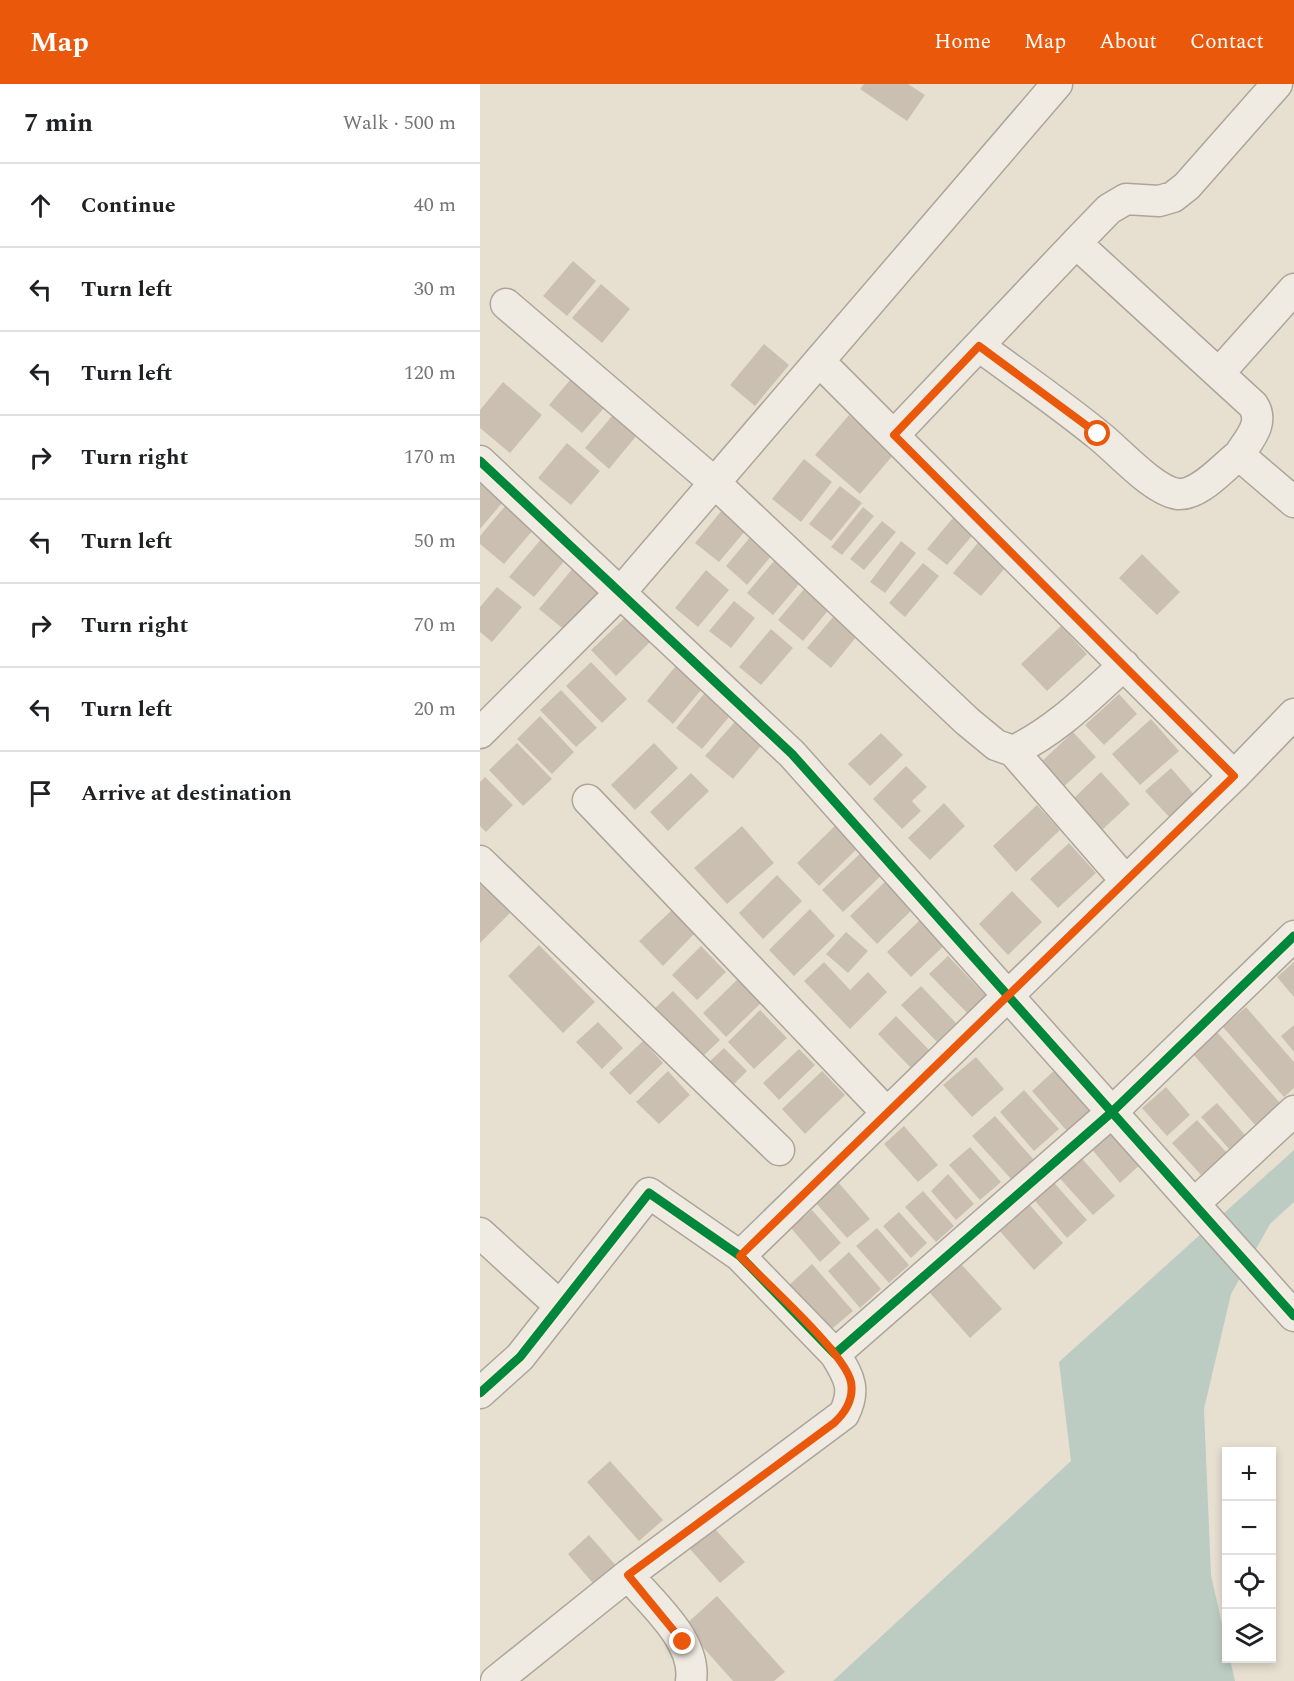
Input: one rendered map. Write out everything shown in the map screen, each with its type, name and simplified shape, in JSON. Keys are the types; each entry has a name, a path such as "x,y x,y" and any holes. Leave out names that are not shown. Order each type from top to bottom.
{"street":[{"path":"480,733 619,594 1057,84"},
{"path":"894,435 1109,209 1126,199 1159,201 1173,197 1187,186 1277,84"},
{"path":"979,346 1089,427 1156,484 1169,492 1181,494 1197,489 1239,455 1255,430 1257,410 1220,372 1076,243"},
{"path":"1220,372 1294,289"},
{"path":"506,304 714,483 967,721 996,745 1013,752 1126,881"},
{"path":"819,362 1234,776"},
{"path":"1239,455 1294,502"},
{"path":"480,461 792,754 1294,1316"},
{"path":"1013,752 1031,743 1064,720 1124,665"},
{"path":"740,1256 1234,776 1294,714"},
{"path":"588,800 887,1113"},
{"path":"480,861 779,1150"},
{"path":"835,1354 1112,1112 1294,936"},
{"path":"1194,1204 1294,1111"},
{"path":"480,1394 520,1357 649,1193 740,1256 835,1354 851,1381 850,1402 844,1414 628,1575 496,1681"},
{"path":"480,1233 560,1306"},
{"path":"628,1575 683,1642 693,1668 691,1681"}],"shaded area":[{"path":"1294,1150 1294,1202 1270,1224 1231,1294 1204,1409 1211,1575 1222,1624 1222,1663 1231,1663 1235,1681 833,1681 1071,1461 1059,1362"}],"building":[{"path":"864,84 908,84 925,95 907,121 860,89"},
{"path":"573,261 596,281 567,316 543,296"},
{"path":"601,284 630,309 602,343 572,318"},
{"path":"764,344 789,365 755,406 730,385"},
{"path":"576,373 610,401 582,433 549,405"},
{"path":"503,382 542,415 510,453 480,428 480,410"},
{"path":"618,409 642,429 609,469 585,448"},
{"path":"849,415 894,454 860,494 815,455"},
{"path":"567,443 600,471 571,505 538,478"},
{"path":"804,459 832,482 801,522 772,499"},
{"path":"480,484 502,503 480,529"},
{"path":"840,486 862,503 831,541 809,524"},
{"path":"727,504 751,524 719,562 695,543"},
{"path":"506,505 534,529 504,564 480,544 480,536"},
{"path":"863,507 874,516 842,555 831,547"},
{"path":"957,513 977,530 947,565 927,549"},
{"path":"882,521 896,532 864,570 850,559"},
{"path":"756,530 777,549 747,585 726,566"},
{"path":"542,538 566,559 534,597 509,577"},
{"path":"982,538 1011,561 981,596 953,573"},
{"path":"901,541 916,553 885,593 870,582"},
{"path":"1142,554 1180,592 1157,615 1119,578"},
{"path":"779,555 805,577 773,615 747,593"},
{"path":"923,563 939,576 905,617 889,603"},
{"path":"574,567 602,591 567,632 539,609"},
{"path":"706,570 729,590 698,627 675,608"},
{"path":"810,582 835,602 803,641 778,620"},
{"path":"497,587 522,607 492,642 480,632 480,607"},
{"path":"734,601 755,618 731,648 709,631"},
{"path":"838,611 861,631 831,668 807,648"},
{"path":"630,613 654,638 616,676 591,650"},
{"path":"1061,626 1087,654 1047,691 1021,664"},
{"path":"771,629 793,648 761,685 739,667"},
{"path":"591,662 627,699 602,723 566,686"},
{"path":"679,662 706,684 673,724 647,701"},
{"path":"708,689 734,711 702,749 676,728"},
{"path":"561,690 597,728 576,747 540,710"},
{"path":"1119,694 1137,714 1104,745 1085,725"},
{"path":"540,716 574,752 552,774 517,739"},
{"path":"739,717 766,740 733,779 705,756"},
{"path":"1151,719 1179,751 1140,785 1112,754"},
{"path":"1073,732 1096,757 1059,791 1037,766"},
{"path":"881,733 903,755 870,786 848,764"},
{"path":"517,743 552,779 523,806 489,770"},
{"path":"654,743 678,768 635,810 611,785"},
{"path":"906,766 927,787 912,801 921,811 902,829 873,799"},
{"path":"1171,768 1198,799 1173,821 1145,791"},
{"path":"1101,772 1130,804 1102,830 1073,799"},
{"path":"691,773 709,791 668,831 650,812"},
{"path":"485,777 513,805 486,832 480,826 480,782"},
{"path":"944,803 965,826 930,860 908,838"},
{"path":"1037,805 1060,830 1016,872 993,846"},
{"path":"841,820 863,843 819,886 797,863"},
{"path":"742,826 774,863 727,904 694,868"},
{"path":"1069,843 1096,873 1058,908 1030,879"},
{"path":"866,848 887,870 843,912 822,890"},
{"path":"894,873 921,901 877,944 850,916"},
{"path":"777,875 802,901 763,939 739,913"},
{"path":"480,884 510,913 480,943"},
{"path":"1012,891 1042,922 1008,955 979,924"},
{"path":"673,909 696,932 663,966 639,941"},
{"path":"810,909 835,936 794,976 769,950"},
{"path":"923,917 948,942 911,977 887,952"},
{"path":"846,932 868,951 848,973 826,954"},
{"path":"539,945 595,1002 563,1033 508,976"},
{"path":"701,946 726,972 697,1000 672,975"},
{"path":"948,956 991,1001 973,1019 929,974"},
{"path":"824,962 850,990 868,972 887,992 850,1029 804,981"},
{"path":"1294,962 1294,997 1277,977"},
{"path":"740,977 763,1001 726,1037 703,1013"},
{"path":"921,986 956,1023 937,1042 901,1005"},
{"path":"673,991 720,1040 700,1059 653,1010"},
{"path":"1246,1007 1294,1062 1294,1088 1284,1097 1223,1027"},
{"path":"760,1010 787,1038 754,1069 728,1042"},
{"path":"896,1016 930,1051 912,1069 878,1034"},
{"path":"598,1022 623,1048 602,1069 576,1042"},
{"path":"1294,1025 1294,1052 1281,1036"},
{"path":"1217,1032 1281,1104 1256,1126 1193,1054"},
{"path":"643,1041 663,1063 630,1095 609,1073"},
{"path":"724,1048 747,1071 731,1087 708,1063"},
{"path":"799,1049 815,1065 779,1100 763,1083"},
{"path":"976,1057 1004,1089 972,1117 943,1085"},
{"path":"1057,1068 1092,1108 1067,1131 1032,1091"},
{"path":"668,1071 690,1095 659,1124 636,1102"},
{"path":"822,1071 845,1095 805,1134 782,1109"},
{"path":"1166,1087 1190,1115 1167,1136 1142,1108"},
{"path":"1024,1090 1059,1129 1034,1151 1000,1112"},
{"path":"1217,1103 1246,1136 1230,1150 1201,1117"},
{"path":"995,1116 1034,1160 1012,1180 972,1136"},
{"path":"1197,1120 1227,1153 1201,1175 1172,1143"},
{"path":"904,1126 938,1165 918,1182 884,1144"},
{"path":"1111,1128 1142,1163 1120,1183 1090,1147"},
{"path":"970,1147 1001,1182 980,1200 949,1165"},
{"path":"1077,1153 1115,1196 1093,1215 1055,1173"},
{"path":"948,1174 974,1204 956,1220 931,1191"},
{"path":"1049,1177 1087,1220 1067,1238 1030,1195"},
{"path":"838,1182 870,1219 847,1238 815,1202"},
{"path":"923,1191 954,1226 936,1242 905,1207"},
{"path":"1021,1195 1063,1243 1034,1270 991,1221"},
{"path":"812,1210 841,1243 820,1262 791,1228"},
{"path":"899,1212 927,1243 911,1258 883,1226"},
{"path":"877,1228 909,1265 889,1283 856,1246"},
{"path":"849,1252 881,1289 860,1308 828,1271"},
{"path":"812,1264 853,1311 827,1333 787,1287"},
{"path":"962,1265 1002,1309 970,1338 930,1293"},
{"path":"610,1461 663,1520 639,1541 587,1482"},
{"path":"706,1519 745,1562 720,1583 682,1540"},
{"path":"589,1535 619,1569 597,1588 568,1554"},
{"path":"717,1596 785,1672 774,1681 733,1681 684,1626"}],"cycle path":[{"path":"480,461 792,754 1294,1316"},
{"path":"480,1393 520,1357 649,1193 740,1256 835,1354 1112,1112 1294,936"}],"route":[{"path":"683,1642 628,1575 834,1423 844,1414 850,1402 851,1381 835,1354 740,1256 1234,776 894,435 979,346 1098,434"}]}
